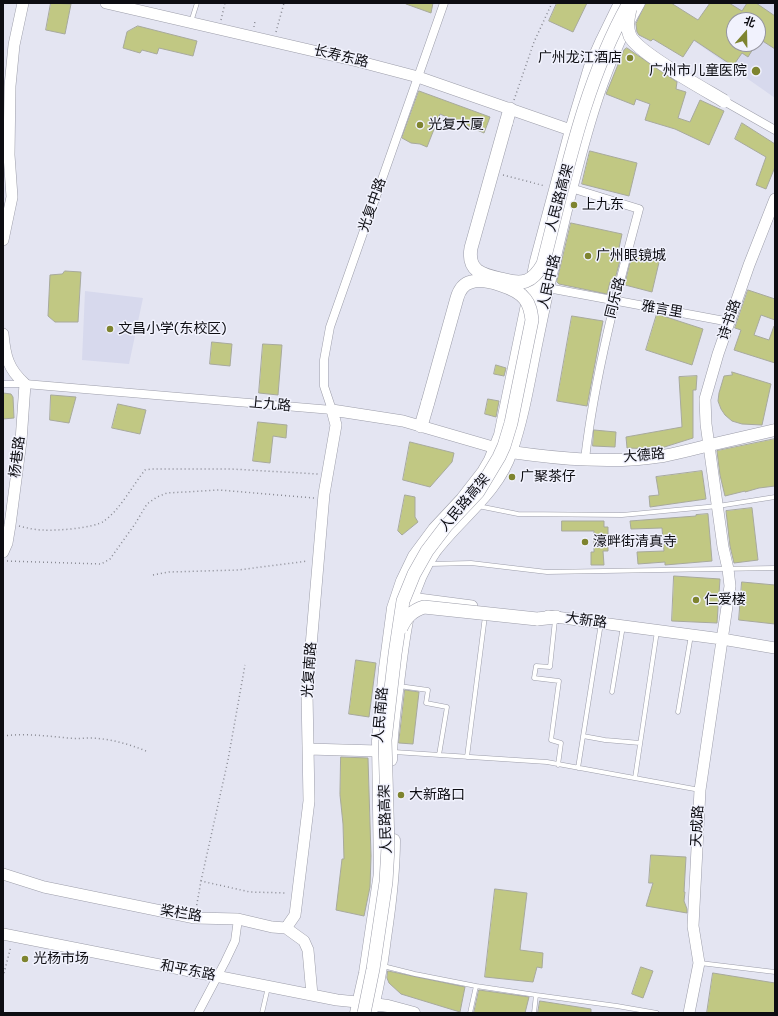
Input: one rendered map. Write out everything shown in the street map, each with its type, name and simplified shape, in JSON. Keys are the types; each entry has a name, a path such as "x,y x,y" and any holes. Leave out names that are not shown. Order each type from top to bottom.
{"main road":[{"name":"人民中路","path":"495,448 504,422 536,261 571,130 590,67 620,3"},
{"path":"630,3 628,29 631,38 636,44 652,56 724,100"},
{"name":"人民路高架","path":"360,1010 373,969 386,882 388,848 385,740 396,643 403,601 408,586 427,551 446,526 478,492 504,446 511,423 543,264 581,120 589,93 609,44 630,3"},
{"name":"人民中路","path":"511,452 520,419 571,188 585,135 613,52 639,3"},
{"path":"510,109 471,248 470,258 475,268 482,274 515,282 524,282 530,279 538,272 543,264"},
{"path":"421,426 456,298 466,284 482,281 515,290 526,301 531,312 532,320"},
{"name":"大德路","path":"511,452 546,457 585,459 618,459 661,456 775,430"},
{"name":"人民南路","path":"360,1010 380,873 378,751 380,717 389,635 397,596 406,570 414,556 434,529 483,472 495,448"},
{"name":"人民南路","path":"372,1008 381,965 390,908 394,863 391,752 398,686 412,598 434,553 476,506 502,472 511,452"},
{"path":"396,643 401,628 407,617 412,612 424,607 537,619 556,617"},
{"path":"372,1008 388,1006 414,1013"}],"street":[{"path":"3,240 12,197 9,155 10,86 14,45 23,3"},
{"name":"长寿东路","path":"106,3 418,77 585,135"},
{"name":"光复中路","path":"332,410 324,386 324,360 330,327 444,3"},
{"path":"724,100 775,130"},
{"name":"同乐路","path":"571,188 639,209 614,301 588,429 585,459"},
{"name":"诗书路","path":"728,569 723,547 706,424 705,399 708,385 749,265 775,199"},
{"name":"雅言里","path":"548,288 730,322"},
{"path":"3,334 7,361 14,373 25,384"},
{"path":"3,384 25,384"},
{"name":"上九路","path":"25,384 332,410 404,421 511,452"},
{"name":"杨巷路","path":"3,552 7,543 10,525 21,441 25,384"},
{"name":"光复南路","path":"286,928 295,915 309,801 307,693 324,499 336,426 332,410"},
{"name":"天成路","path":"689,1013 699,963 693,926 700,790 727,610 730,586 728,569"},
{"name":"大新路","path":"397,596 722,639 775,648"},
{"path":"308,749 378,751"},
{"name":"桨栏路","path":"3,874 44,887 195,918 238,919 272,927 286,928"},
{"path":"198,1013 235,941 238,919"},
{"path":"286,928 304,942 308,950 312,995"},
{"name":"和平东路","path":"8,935 312,995 360,1010 372,1008"}],"lane":[{"path":"190,22 197,3"},
{"path":"476,506 518,514 622,514 718,506 775,497"},
{"path":"428,564 471,563 548,572 775,568"},
{"path":"467,757 486,608"},
{"path":"556,617 550,667 536,666 534,678 559,682 551,740 561,743 558,764"},
{"path":"578,768 601,623"},
{"path":"612,692 623,626"},
{"path":"635,778 657,631"},
{"path":"678,712 691,635"},
{"path":"398,686 428,690 426,703 447,707 439,755"},
{"path":"583,736 605,740 640,743"},
{"path":"391,752 547,762 700,790"},
{"path":"699,963 775,972"},
{"path":"381,965 415,974 476,986 657,1013"},
{"path":"470,1013 476,986"},
{"path":"262,1013 268,987"},
{"path":"534,1013 536,995"}],"path":[{"path":"219,29 225,3"},
{"path":"274,42 284,3"},
{"path":"510,109 534,42 552,3"},
{"path":"498,174 555,189"},
{"path":"10,525 43,530 85,527 102,523 122,502 145,470 244,469 327,475"},
{"path":"3,561 101,564 110,559 135,524 146,504 167,493 218,490 324,499"},
{"path":"153,575 169,572 238,570 318,560"},
{"path":"195,918 201,881 228,760 245,665"},
{"path":"3,736 33,735 73,739 93,738 134,746 146,751"},
{"path":"201,881 250,892 297,894"},
{"path":"3,977 8,935"}],"shaded area":[{"name":"广州市儿童医院","path":"714,3 775,3 775,98 694,41 716,5"},
{"name":"文昌小学(东校区)","path":"85,291 143,298 129,364 82,360"}],"building":[{"path":"51,3 71,4 65,34 46,30"},
{"path":"406,3 433,3 431,13"},
{"path":"557,3 587,3 573,32 549,21"},
{"path":"646,3 671,3 698,20 710,3 729,3 742,11 747,3 756,3 775,16 775,49 766,43 766,12 726,12 726,52 751,52 748,57 742,53 733,66 694,40 683,57 653,39 651,41 639,35 636,24"},
{"path":"138,26 197,41 193,56 159,48 157,54 142,50 140,53 123,48 127,32"},
{"path":"627,48 677,82 676,89 686,92 678,118 690,122 700,100 724,111 709,145 675,129 645,120 650,104 636,99 634,105 606,94 624,50"},
{"name":"光复大厦","path":"419,91 490,117 484,133 440,114 427,147 420,144 411,143 402,138"},
{"path":"742,123 775,144 775,167 766,189 756,185 766,157 735,139"},
{"path":"590,151 637,163 629,196 582,184"},
{"name":"广州眼镜城","path":"571,223 622,234 619,248 623,249 614,283 610,282 607,294 559,284 557,282"},
{"path":"633,252 660,258 652,292 625,285"},
{"path":"65,271 81,272 78,322 55,322 48,316 50,275 62,274"},
{"path":"748,290 775,299 775,320 761,315 754,335 769,340 774,326 775,327 775,363 734,350 741,330 735,328"},
{"path":"657,314 703,329 692,365 646,350"},
{"path":"572,316 603,321 587,406 557,401"},
{"path":"212,342 232,344 230,366 210,364"},
{"path":"263,344 282,345 278,395 259,393"},
{"path":"496,365 506,368 504,376 494,374"},
{"path":"732,372 771,384 762,425 742,424 732,421 721,409 718,401 724,376 732,375"},
{"path":"697,376 696,390 693,390 693,438 658,449 627,448 626,437 682,427 679,377"},
{"path":"3,393 11,394 13,397 14,418 3,419"},
{"path":"51,395 76,397 69,423 50,420"},
{"path":"488,399 499,401 496,417 485,414"},
{"path":"118,404 146,410 140,434 112,428"},
{"path":"258,422 287,425 286,438 273,436 270,463 253,461"},
{"path":"594,430 616,432 615,447 593,446"},
{"path":"775,439 775,486 725,496 720,475 717,451"},
{"path":"410,442 454,453 452,462 430,487 403,480"},
{"path":"702,471 706,499 650,507 649,496 659,495 656,477"},
{"path":"405,495 415,497 415,517 418,522 402,535 398,531"},
{"path":"752,508 758,560 734,563 730,546 726,511"},
{"path":"708,514 712,561 665,565 665,562 638,564 637,552 664,551 662,528 631,529 630,521"},
{"path":"562,521 604,521 604,527 608,527 608,551 603,551 604,565 591,565 591,552 594,552 594,531 562,531"},
{"name":"仁爱楼","path":"674,576 720,579 717,623 672,621"},
{"path":"742,582 775,585 775,624 739,620"},
{"path":"356,660 376,663 369,717 349,714"},
{"path":"405,690 419,692 413,744 399,743"},
{"path":"341,757 368,758 371,856 370,887 364,916 336,910 342,859 344,859 340,795"},
{"path":"651,855 686,857 684,901 687,913 646,906 653,883 649,883"},
{"path":"495,889 527,893 520,950 543,953 542,968 537,967 533,982 485,977"},
{"path":"641,967 653,971 643,998 632,994"},
{"path":"388,971 465,987 460,1012 401,994 389,983 387,978"},
{"path":"713,973 775,983 775,1013 707,1013"},
{"path":"479,990 529,997 525,1013 474,1013"},
{"path":"540,1001 591,1009 591,1013 538,1013"}],"place":[{"name":"广州龙江酒店","path":"630,58"},
{"name":"广州市儿童医院","path":"756,71"},
{"name":"光复大厦","path":"420,125"},
{"name":"上九东","path":"574,205"},
{"name":"广州眼镜城","path":"588,256"},
{"name":"文昌小学(东校区)","path":"110,329"},
{"name":"广聚茶仔","path":"512,477"},
{"name":"濠畔街清真寺","path":"585,542"},
{"name":"仁爱楼","path":"696,600"},
{"name":"大新路口","path":"401,795"},
{"name":"光杨市场","path":"25,959"}]}
